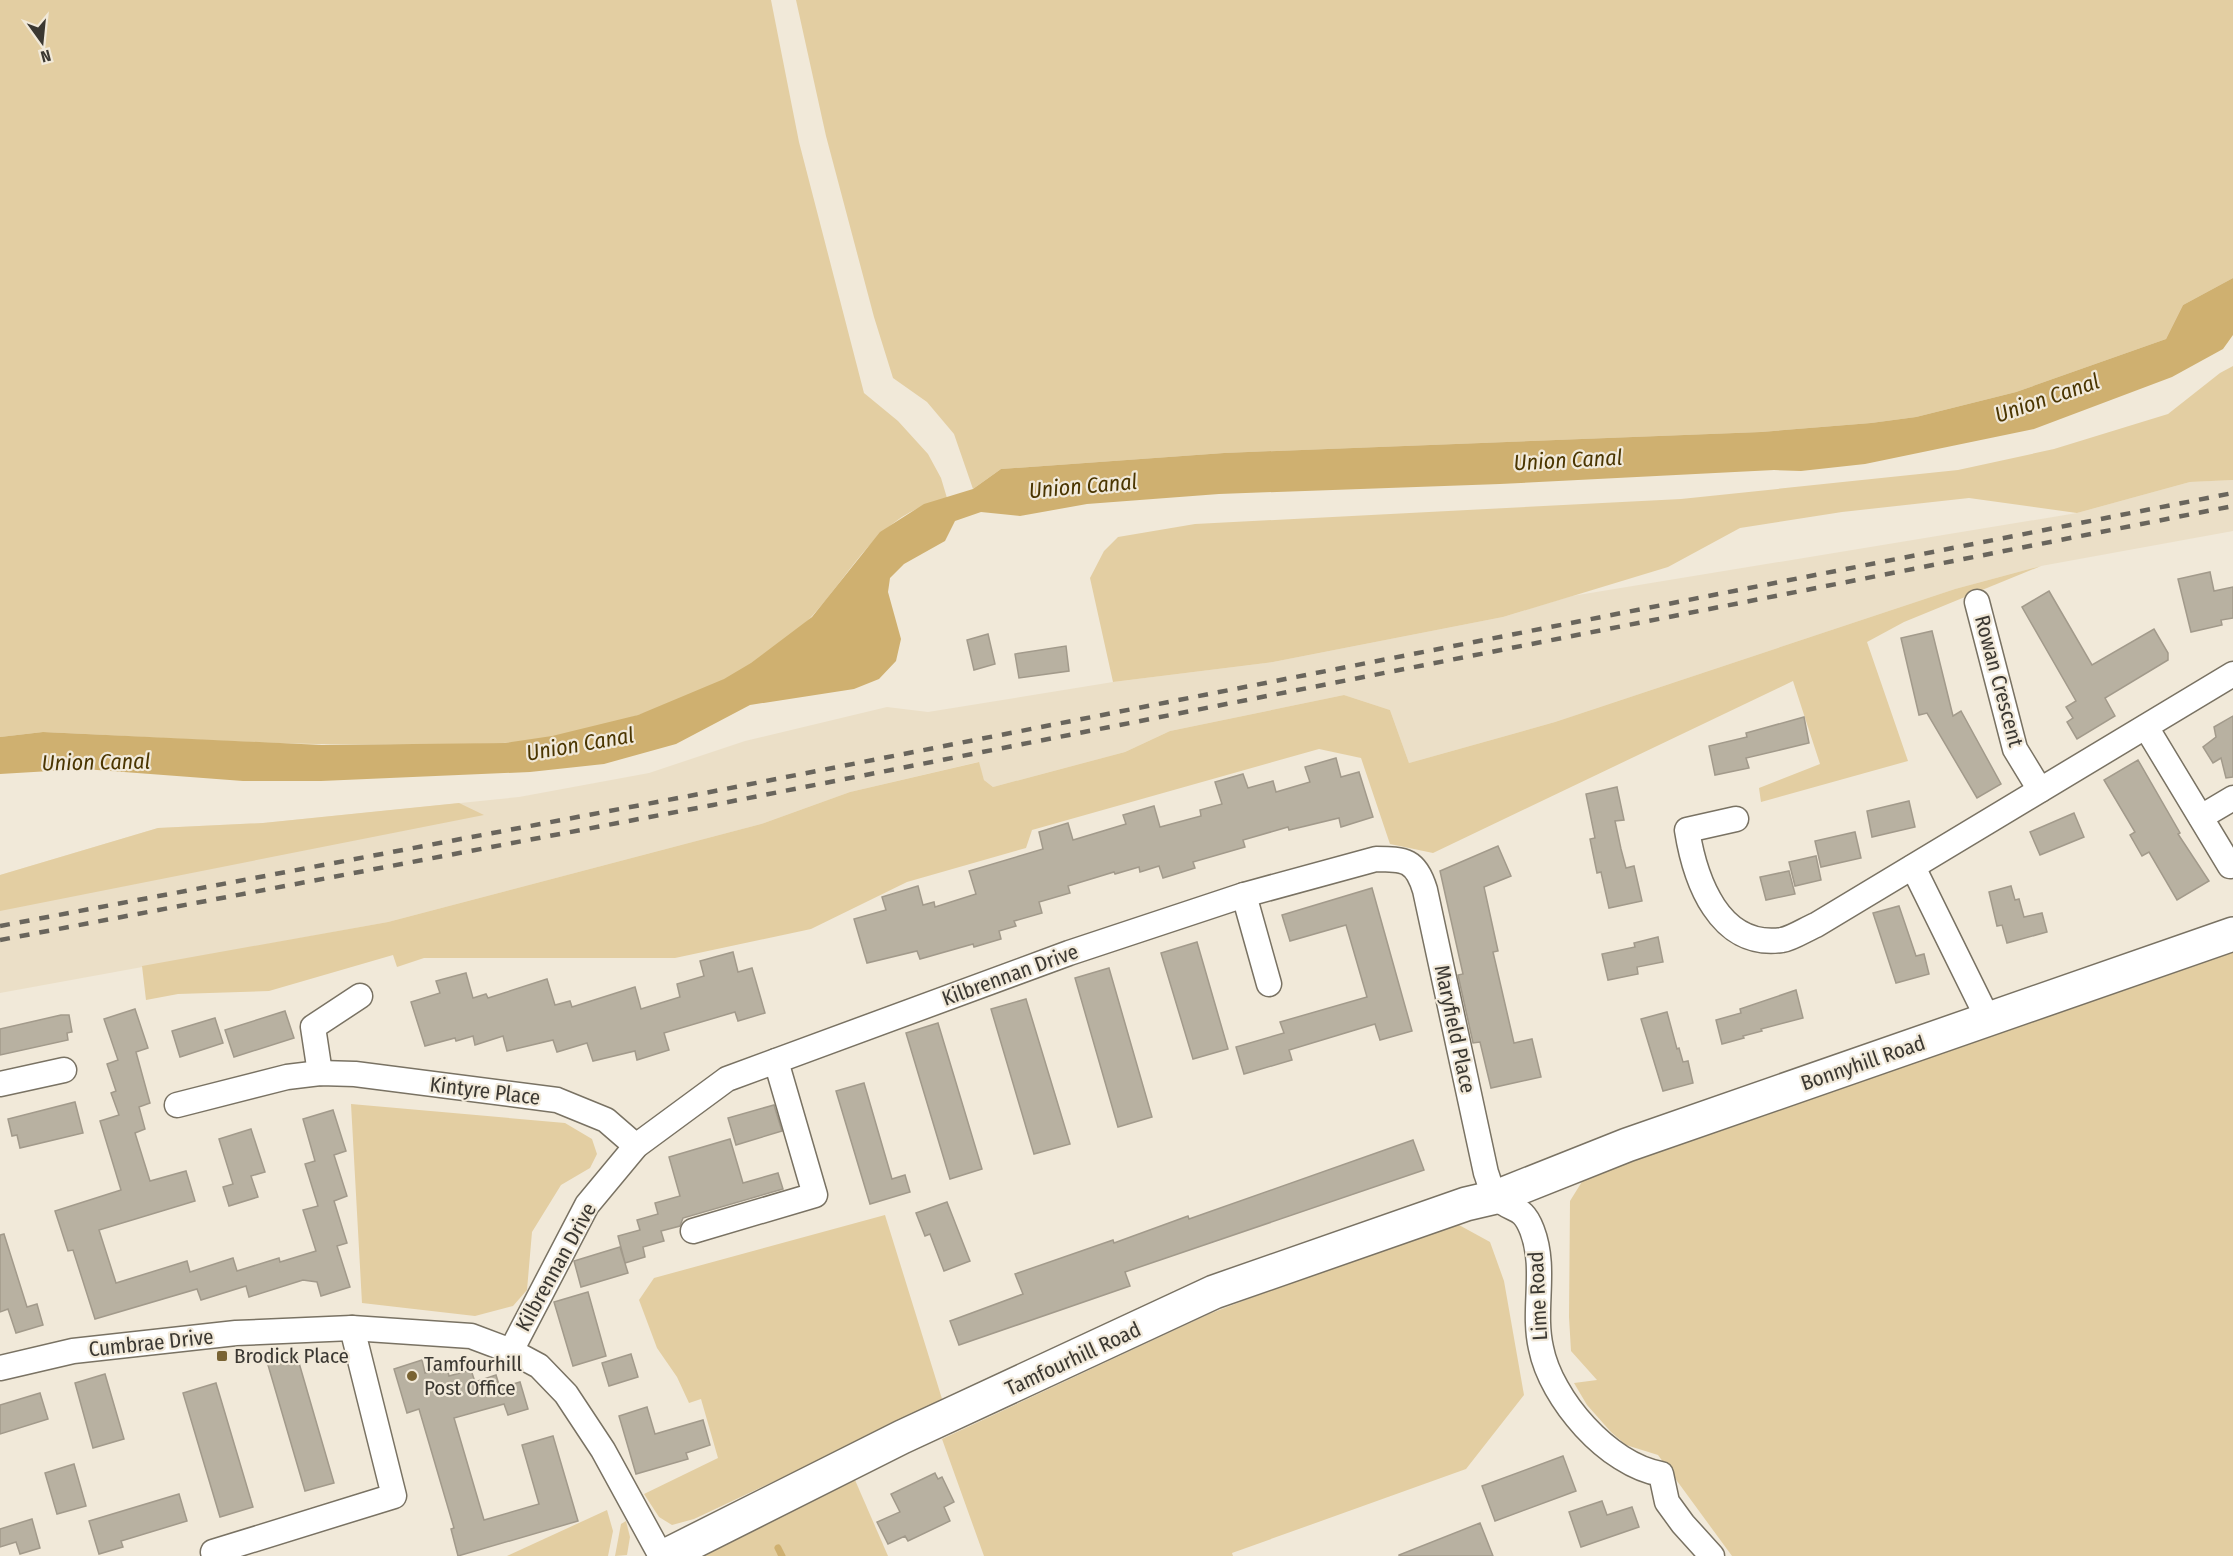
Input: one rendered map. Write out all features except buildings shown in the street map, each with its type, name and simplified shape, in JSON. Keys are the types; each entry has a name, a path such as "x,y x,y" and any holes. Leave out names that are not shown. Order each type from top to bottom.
{"main road":[{"name":"Bonnyhill Road","path":"1496,1197 1627,1145 2233,934"},
{"name":"Tamfourhill Road","path":"663,1556 902,1437 1121,1338 1215,1292 1454,1208 1496,1197"}],"street":[{"name":"Rowan Crescent","path":"1977,602 2015,749 2040,790"},
{"path":"1736,819 1687,830 1693,865 1716,910 1735,931 1757,940 1784,940 1913,867 2233,674"},
{"path":"2146,726 2230,866"},
{"path":"2201,817 2233,798"},
{"name":"Kilbrennan Drive","path":"511,1351 587,1206 636,1146 727,1079 1069,953 1244,895 1376,859 1396,859 1410,863"},
{"name":"Maryfield Place","path":"1410,863 1420,875 1425,890 1486,1173 1496,1197"},
{"path":"1913,867 1988,1019"},
{"path":"1244,895 1269,984"},
{"path":"320,1073 313,1027 360,996"},
{"path":"693,1230 815,1195 776,1060"},
{"path":"0,1084 64,1070"},
{"name":"Kintyre Place","path":"177,1105 287,1077 320,1073 355,1074 557,1100 606,1120 636,1146"},
{"name":"Lime Road","path":"1496,1197 1525,1214 1533,1231 1540,1259 1540,1348 1552,1380 1572,1411 1598,1441 1626,1461 1648,1472 1661,1474 1667,1502 1712,1556"},
{"path":"213,1552 394,1496 352,1328"},
{"name":"Cumbrae Drive","path":"0,1368 73,1351 236,1333 352,1328 471,1336 511,1351 539,1366 566,1394 603,1450 663,1556"}],"shaded area":[{"path":"0,0 771,0 799,142 864,393 898,421 928,454 941,478 947,498 923,506 885,530 870,544 804,625 760,659 702,691 617,722 557,736 503,743 303,744 43,732 0,737"},
{"path":"796,0 2233,0 2233,278 2183,305 2166,339 2016,392 1916,417 1761,432 1224,453 1001,469 973,489 954,434 927,402 893,378 874,317 826,136"},
{"path":"2233,366 2233,480 2190,482 2077,513 1969,498 1842,512 1740,528 1668,567 1503,617 1273,662 1113,682 1090,578 1104,551 1118,537 1195,524 1681,499 1958,470 2054,449 2168,414 2220,373"},
{"path":"2233,480 2233,531 2041,566 1955,589 1555,722 1409,763 1390,710 1344,695 1170,731 1125,752 993,787 984,780 978,762 850,792 761,824 388,922 0,993 0,875 158,828 263,823 519,797 649,773 745,741 887,707 928,712 1113,682 1273,662 1503,617 1572,596 2077,513 2190,482"},
{"path":"2041,566 1904,622 1867,642 1908,761 1761,802 1759,788 1820,764 1793,681 1433,853 1390,844 1361,758 1319,749 1032,830 1026,848 907,882 811,929 675,958 424,958 397,967 393,955 269,991 178,994 146,1000 142,966 388,922 761,824 850,792 979,762 984,780 993,787 1125,752 1170,731 1344,695 1390,710 1409,763 1555,722 1955,589"},
{"path":"459,803 484,815 0,911 0,875 158,828 263,823"},
{"path":"2233,950 2233,1556 1732,1556 1658,1455 1626,1445 1587,1405 1574,1383 1597,1380 1571,1351 1569,1317 1570,1201 1588,1172"},
{"path":"351,1104 565,1123 592,1139 597,1154 590,1168 561,1185 532,1232 527,1290 513,1306 475,1316 362,1303"},
{"path":"885,1215 943,1402 694,1519 672,1525 659,1517 644,1494 718,1458 701,1399 689,1403 677,1377 657,1348 639,1300 654,1278"},
{"path":"1459,1225 1490,1242 1504,1281 1524,1395 1466,1469 1232,1553 1233,1556 984,1556 942,1439 1209,1314 1410,1237"},
{"path":"855,1480 888,1556 700,1556"},
{"path":"607,1510 613,1531 608,1556 507,1556"},
{"path":"626,1521 630,1537 627,1555 615,1556 621,1524"}],"water":[{"name":"Union Canal","path":"2233,278 2233,335 2223,349 2172,377 2034,429 1865,464 1801,471 1774,470 1500,484 1219,494 1087,504 1020,516 981,512 955,521 945,541 904,564 890,578 888,592 901,639 896,661 879,679 854,689 750,705 676,744 604,764 530,772 321,781 243,781 84,769 0,774 0,737 43,732 322,745 505,743 552,736 638,715 724,679 751,663 812,617 880,532 924,504 973,489 1001,469 1224,453 1761,432 1916,417 2016,392 2166,339 2183,305"}],"waterway":[{"path":"778,1548 782,1556"}],"railway":[{"path":"0,926 710,792 2233,493"},
{"path":"0,940 713,805 2233,506"}],"place":[{"name":"Brodick Place","path":"222,1356"},
{"name":"Tamfourhill Post Office","path":"412,1376"}]}
